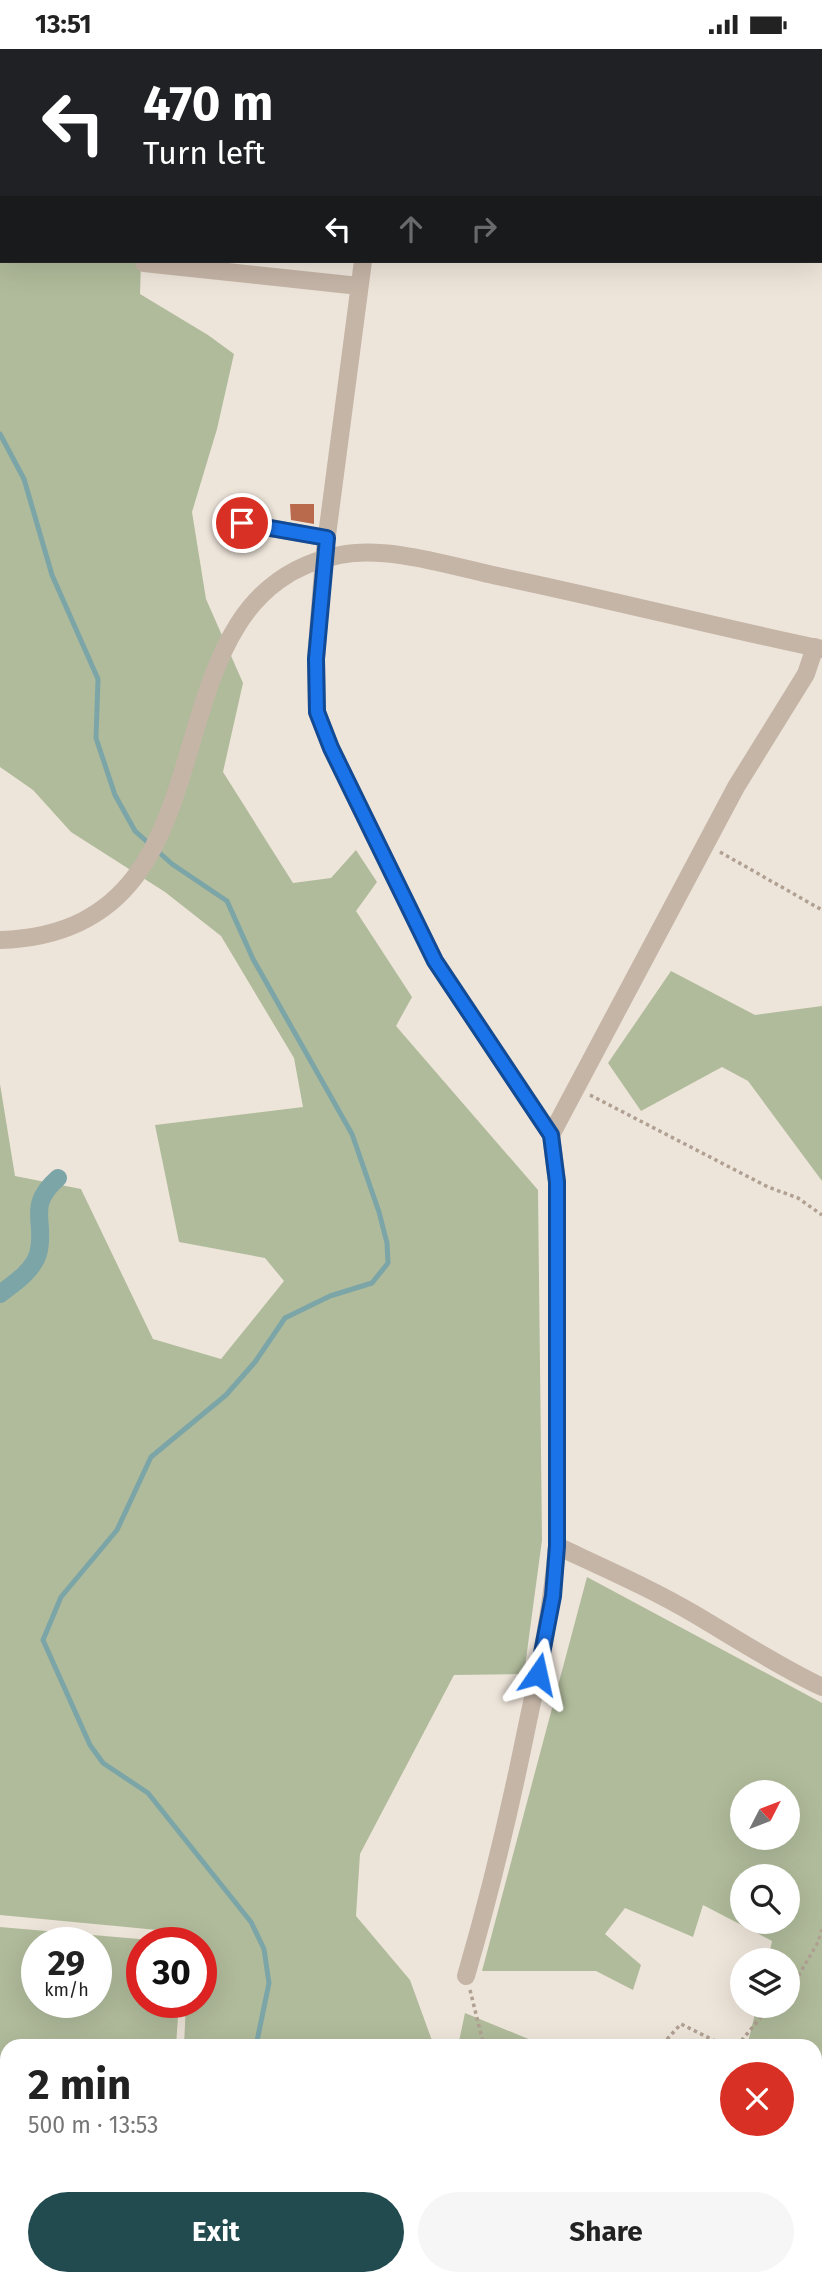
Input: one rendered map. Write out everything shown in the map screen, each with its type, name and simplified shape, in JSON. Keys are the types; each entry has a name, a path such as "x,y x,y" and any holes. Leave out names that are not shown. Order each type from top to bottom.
{"street":[{"path":"145,263 359,286"},
{"path":"363,263 324,558 316,659 317,712 331,748 435,961 551,1135 557,1182 557,1546 553,1596 520,1758 482,1922 466,1976"},
{"path":"242,523 327,538"},
{"path":"0,940 34,937 74,925 110,904 135,880 162,831 205,699 236,625 256,600 273,585 303,566 324,558 372,553 430,561 592,595 818,648 806,674 736,787 551,1135"},
{"path":"557,1546 634,1581 822,1687"}],"path":[{"path":"706,844 822,910"},
{"path":"577,1085 598,1100 768,1187 798,1198 822,1215"},
{"path":"800,1973 818,1942 822,1929"},
{"path":"466,1976 482,2039"},
{"path":"743,2039 760,2018"},
{"path":"668,2039 681,2024 711,2039"}],"green space":[{"path":"0,263 141,263 140,294 234,354 217,429 192,512 206,599 243,683 223,772 293,883 331,878 356,850 377,882 356,911 412,997 396,1026 538,1190 542,1540 524,1674 454,1675 360,1854 356,1916 410,1980 431,2039 184,2039 185,2018 217,2018 217,1927 126,1927 0,1915 0,1084 15,1176 81,1189 153,1339 221,1359 284,1281 265,1258 179,1242 155,1125 303,1107 294,1058 221,936 165,892 71,832 33,790 0,767"},
{"path":"671,971 755,1015 822,1006 822,1181 748,1081 722,1067 641,1111 608,1063"},
{"path":"587,1577 822,1703 822,2039 749,2039 754,2018 800,2018 800,1948 771,1948 772,1941 759,1934 800,1934 800,1864 730,1864 730,1919 703,1905 693,1937 625,1908 605,1934 641,1965 633,1990 596,1971 482,1971"},
{"path":"0,1927 21,1929 21,2018 112,2018 112,1937 126,1938 126,2018 178,2018 176,2039 0,2039"},
{"path":"465,2013 529,2039 459,2039"}],"building":[{"path":"290,504 314,504 314,524 291,520"}],"waterway":[{"path":"0,434 24,479 52,575 98,679 96,738 115,795 135,831 172,864 227,901 253,959 352,1134 387,1243 388,1263 372,1283 330,1296 285,1318 255,1362 226,1395 151,1457 117,1530 61,1597 43,1640 90,1745 103,1763 148,1793 251,1922 264,1949 269,1983 257,2039"},
{"path":"0,1294 32,1266 40,1243 39,1215 42,1198 58,1178"}],"route":[{"path":"242,523 327,538 316,659 317,712 331,748 435,961 551,1135 557,1182 557,1546 553,1596 538,1674"}]}
